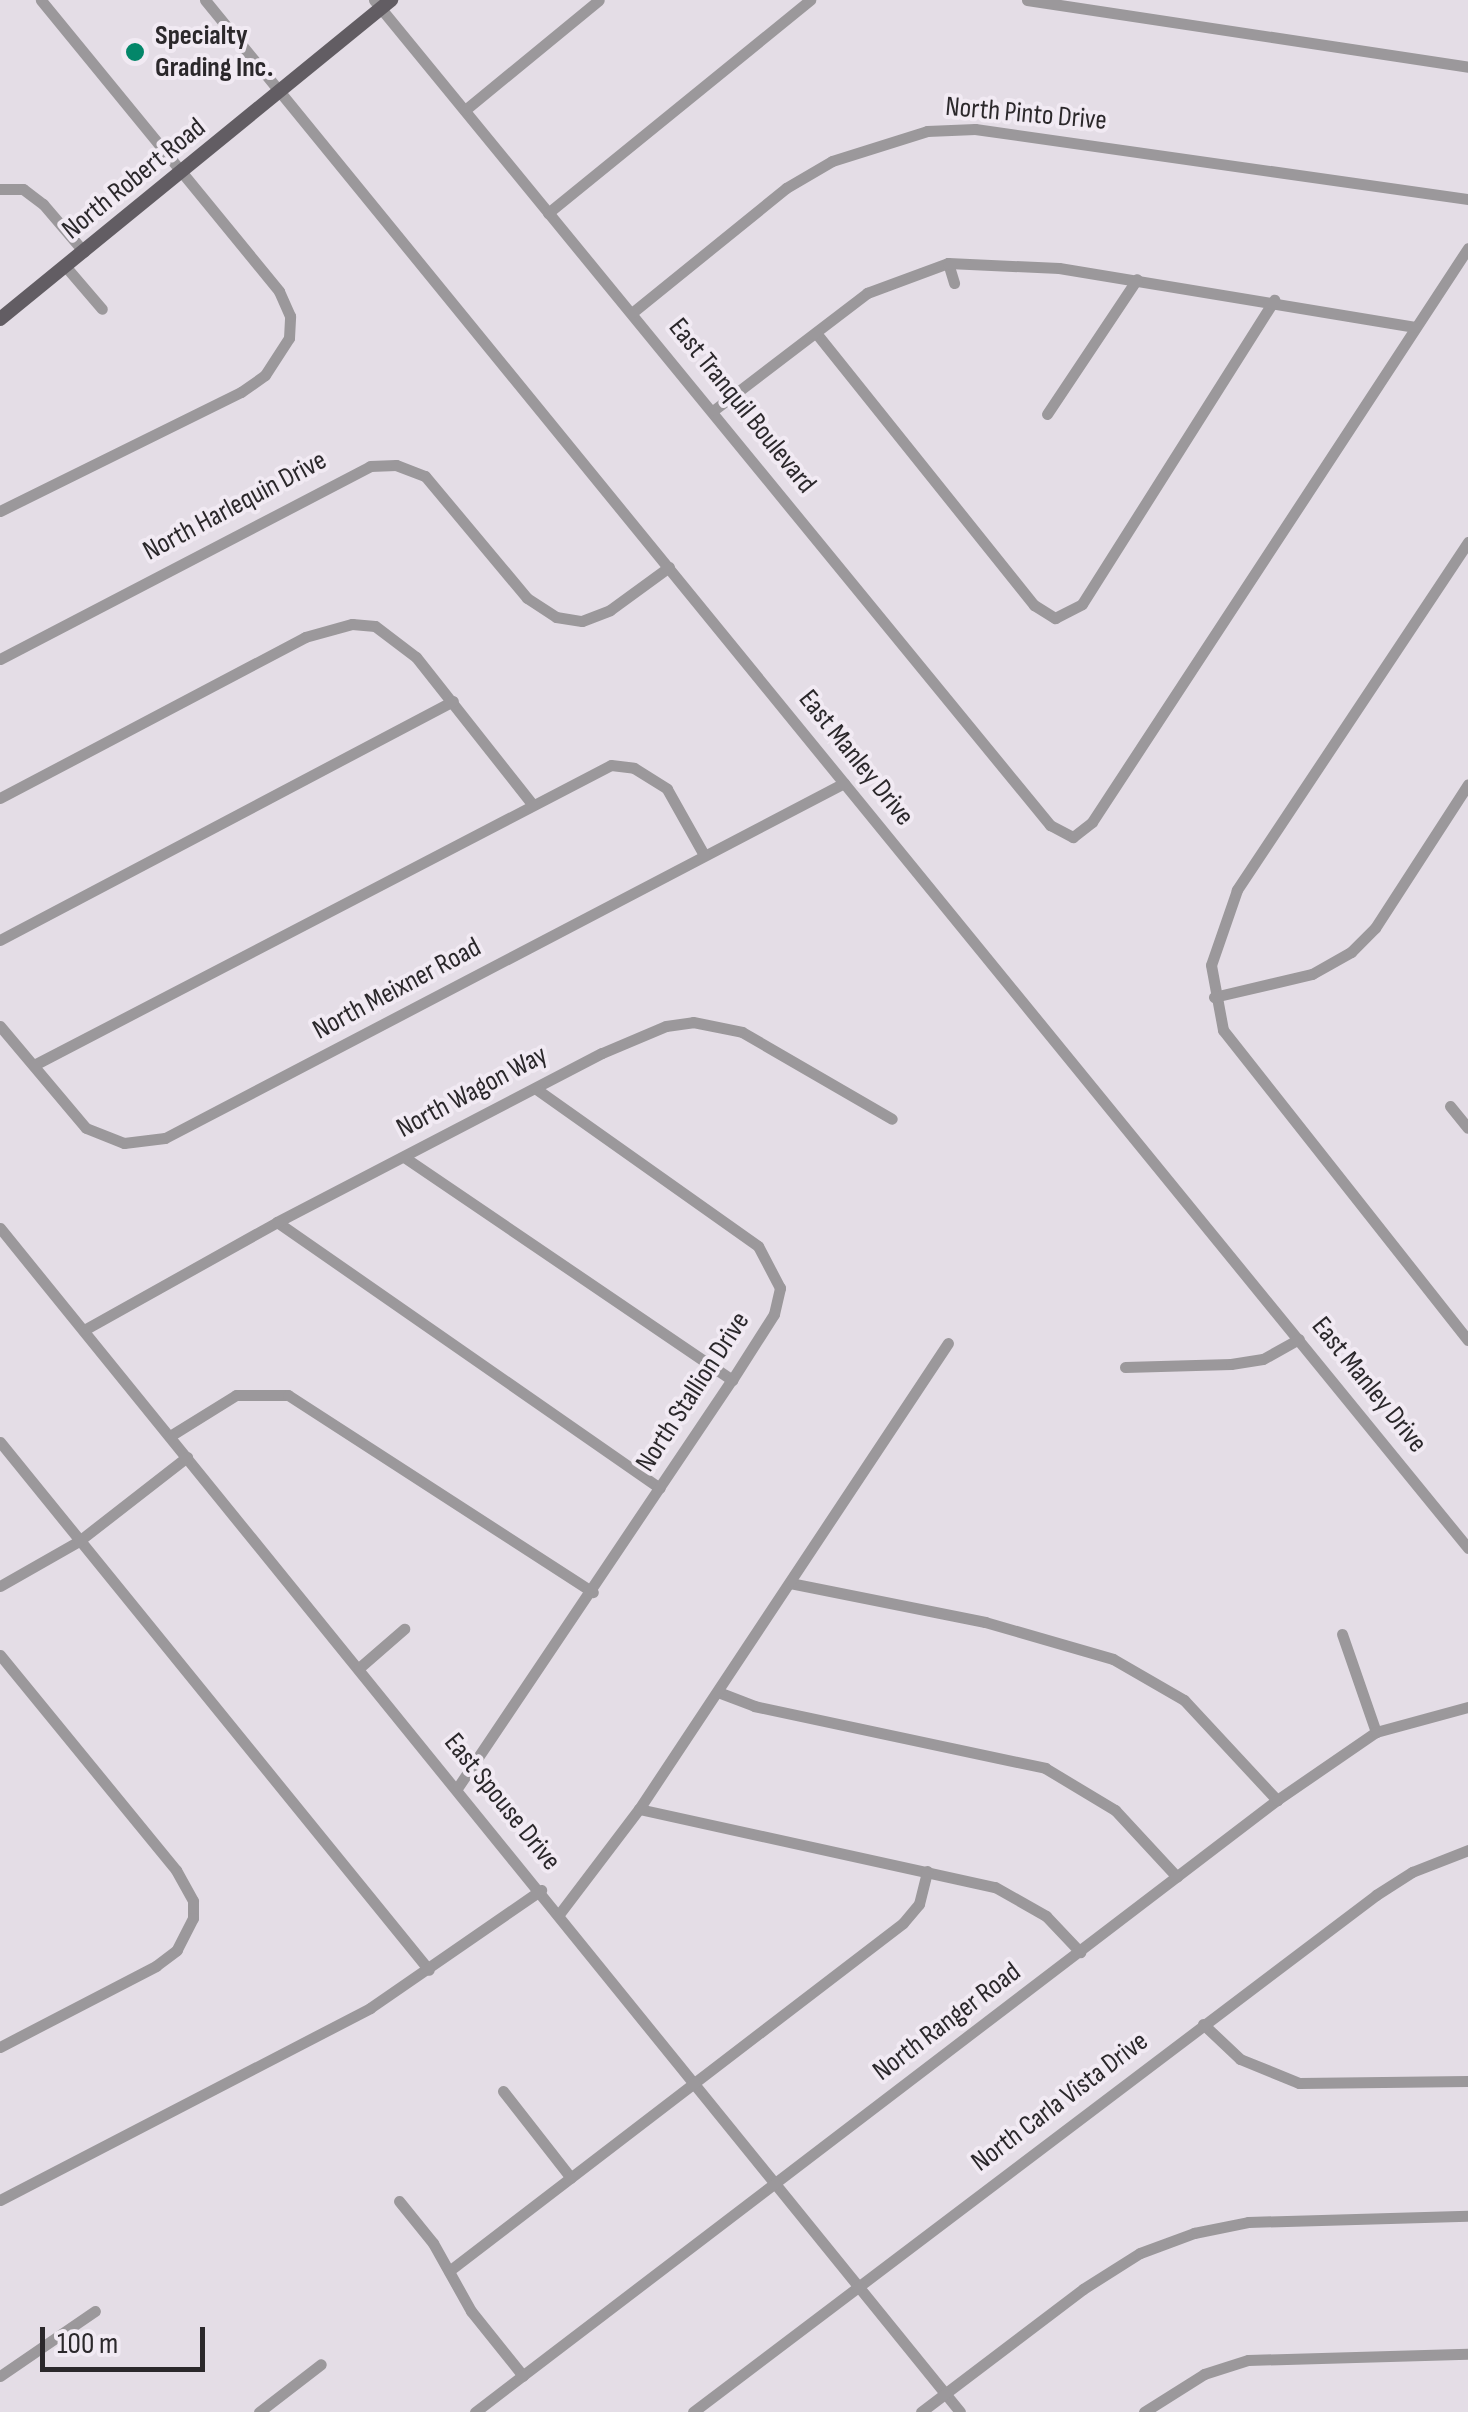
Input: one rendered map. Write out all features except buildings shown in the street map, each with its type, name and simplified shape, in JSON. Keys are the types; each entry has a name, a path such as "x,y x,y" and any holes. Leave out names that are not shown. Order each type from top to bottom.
{"main road":[{"name":"North Robert Road","path":"0,319 382,3"}],"street":[{"path":"0,512 241,392 280,358 290,316 279,290 41,0"},
{"name":"East Manley Drive","path":"205,0 1468,1548"},
{"path":"465,110 599,0"},
{"path":"548,213 810,0"},
{"path":"1026,0 1468,67"},
{"name":"East Tranquil Boulevard","path":"382,3 548,213 714,410 1050,826 1073,837 1092,822 1416,327"},
{"name":"North Pinto Drive","path":"633,312 786,188 832,161 927,130 974,129 1468,199"},
{"path":"0,189 22,188 43,204 84,252"},
{"path":"714,410 867,293 948,263 992,261 1137,280 1274,300 1416,327 1468,248"},
{"path":"948,263 954,283"},
{"path":"66,267 102,309"},
{"path":"1047,414 1137,280"},
{"path":"816,333 1034,605 1055,618 1082,604 1274,300"},
{"name":"North Harlequin Drive","path":"0,659 370,466 396,466 425,476 528,598 556,617 582,621 610,610 669,567"},
{"path":"1468,542 1238,890 1216,937 1214,997 1223,1030 1243,1058 1468,1340"},
{"path":"0,798 329,627 375,626 416,657 532,804"},
{"path":"0,940 453,701"},
{"path":"34,1065 611,765 634,768 667,790 704,855"},
{"name":"North Meixner Road","path":"0,1026 102,1139 165,1138 844,784"},
{"path":"1214,997 1312,974 1351,952 1375,928 1468,784"},
{"name":"North Wagon Way","path":"84,1330 277,1222 602,1052 693,1022 768,1044 892,1119"},
{"name":"North Stallion Drive","path":"458,1787 593,1592 732,1380 774,1314 780,1288 774,1266 758,1246 535,1088"},
{"path":"1450,1106 1468,1128"},
{"path":"404,1156 732,1380"},
{"path":"277,1222 660,1488"},
{"name":"East Spouse Drive","path":"0,1228 779,2182 960,2412"},
{"path":"1125,1366 1231,1364 1263,1359 1299,1339"},
{"path":"560,1913 639,1809 948,1343"},
{"path":"170,1436 236,1395 288,1395 593,1592"},
{"path":"0,1442 429,1970"},
{"path":"0,1586 79,1541 187,1458"},
{"path":"790,1583 985,1622 1113,1660 1184,1700 1276,1800"},
{"path":"359,1668 404,1629"},
{"path":"1342,1634 1376,1732"},
{"path":"0,1655 176,1870 193,1901 193,1918 176,1950 156,1966 0,2047"},
{"path":"718,1692 754,1706 1045,1768 1115,1810 1177,1877"},
{"name":"North Ranger Road","path":"475,2412 1276,1800 1376,1732 1468,1707"},
{"path":"639,1809 927,1871 1023,1899 1080,1952"},
{"name":"North Carla Vista Drive","path":"694,2412 1376,1894 1468,1850"},
{"path":"449,2271 903,1923 919,1904 927,1871"},
{"path":"0,2200 370,2008 541,1890"},
{"path":"1203,2024 1240,2059 1300,2083 1468,2081"},
{"path":"503,2091 571,2178"},
{"path":"399,2200 449,2271 470,2311 523,2376"},
{"path":"921,2412 1083,2288 1140,2254 1194,2233 1248,2222 1468,2216"},
{"path":"0,2376 18,2357 95,2310"},
{"path":"1144,2412 1204,2374 1248,2360 1468,2354"},
{"path":"259,2412 321,2364"}],"place":[{"name":"Specialty Grading Inc.","path":"135,52"}]}
